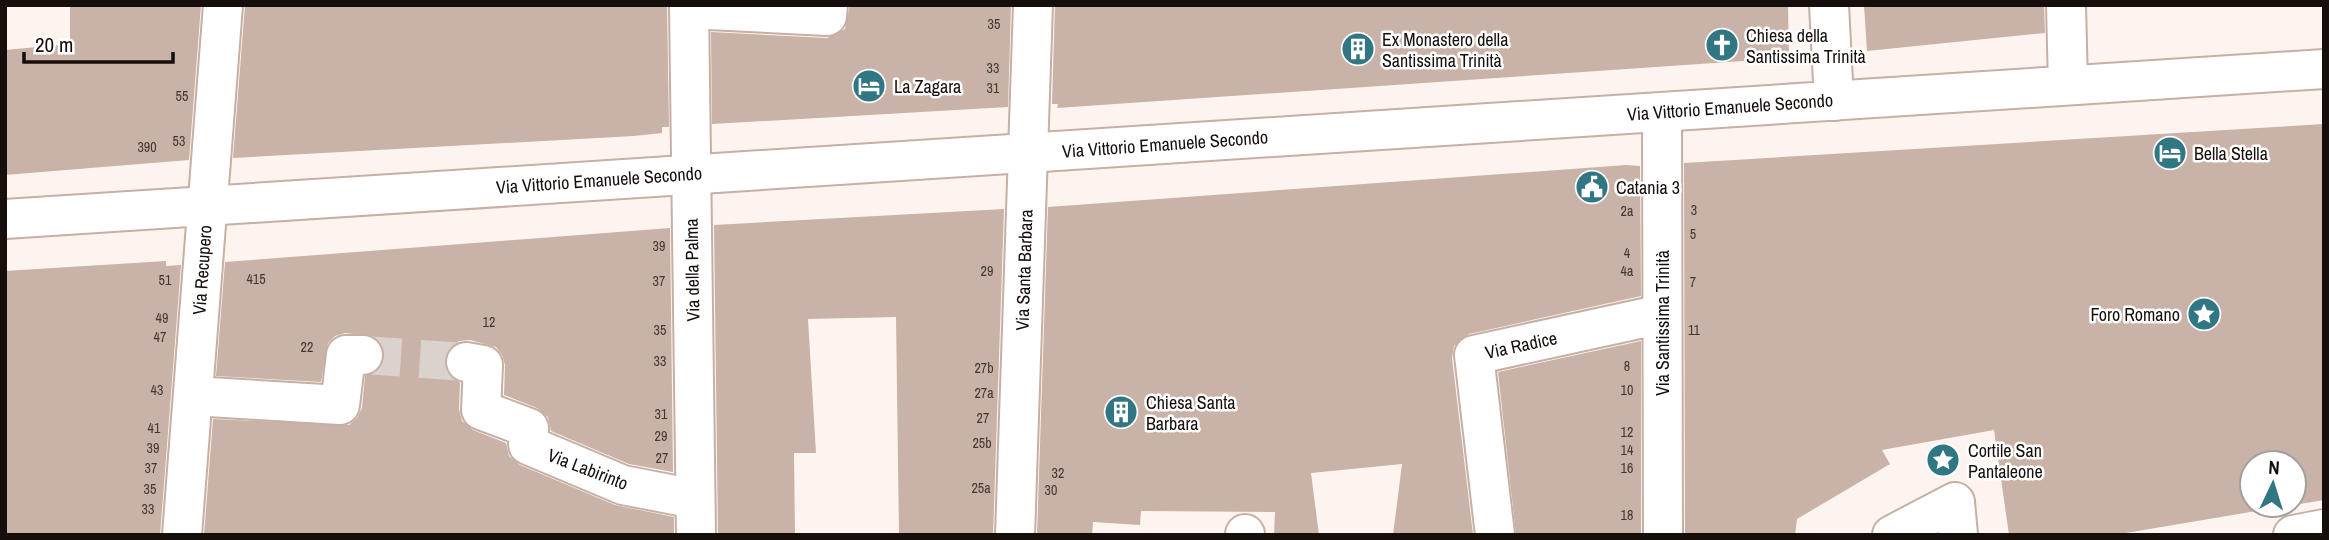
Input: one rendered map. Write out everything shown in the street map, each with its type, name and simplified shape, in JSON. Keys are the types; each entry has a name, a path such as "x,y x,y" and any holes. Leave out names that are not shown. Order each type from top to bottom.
{"street":[{"name":"Via Recupero","path":"183,535 223,5"},
{"path":"689,7 827,16 828,5"},
{"name":"Via Santa Barbara","path":"1015,535 1033,5"},
{"path":"1829,5 1835,100"},
{"path":"2066,5 2068,85"},
{"name":"Via della Palma","path":"689,7 695,517"},
{"name":"Via Vittorio Emanuele Secondo","path":"5,219 2324,69"},
{"name":"Via Santissima Trinità","path":"1662,112 1663,535"},
{"name":"Via Radice","path":"1495,535 1474,355 1662,314"},
{"path":"193,396 340,405 346,355 363,355"},
{"name":"Via Labirinto","path":"466,362 483,365 481,410 529,428 528,445 695,517"},
{"path":"1892,535 1955,502 1958,535"},
{"path":"2293,535 2324,530"}],"building":[{"path":"70,5 201,5 189,160 5,175 5,50 70,44"},
{"path":"245,5 667,5 669,127 662,127 662,133 634,136 233,158"},
{"path":"850,5 1011,5 1008,107 712,124 711,32 827,38 845,29"},
{"name":"Ex Monastero della Santissima Trinità","path":"1055,5 1788,5 1789,58 1057,108 1058,104 1052,104"},
{"path":"1864,5 2044,5 2045,33 1867,51"},
{"path":"2324,124 2324,500 2308,503 2308,449 2238,449 2238,514 2114,535 2009,535 1994,430 1882,450 1890,464 1797,519 1795,535 1685,535 1684,163"},
{"path":"1640,166 1641,296 1469,334 1454,346 1452,358 1473,535 1393,535 1402,464 1311,473 1319,535 1274,535 1275,512 1141,511 1140,525 1093,522 1092,535 1037,535 1048,207"},
{"path":"1004,209 993,535 899,535 896,317 808,319 816,453 794,453 795,535 718,535 714,225"},
{"path":"670,228 673,472 629,464 551,431 548,417 537,408 504,395 505,365 496,347 470,340 459,341 449,349 444,359 446,370 460,383 459,409 462,421 473,430 506,443 509,456 520,465 615,505 674,517 674,535 204,535 213,419 349,425 357,418 362,408 365,376 382,366 385,356 382,344 373,336 345,333 335,336 328,343 321,382 216,376 225,262"},
{"path":"166,261 166,266 181,265 160,535 5,535 5,271"},
{"path":"1641,341 1641,535 1516,535 1498,372"}],"tunnel":[{"path":"363,355 466,362"}],"place":[{"name":"Chiesa della Santissima Trinità","path":"1722,45"},
{"name":"Ex Monastero della Santissima Trinità","path":"1358,49"},
{"name":"La Zagara","path":"869,86"},
{"name":"Bella Stella","path":"2170,153"},
{"name":"Catania 3","path":"1592,187"},
{"name":"Foro Romano","path":"2204,314"},
{"name":"Chiesa Santa Barbara","path":"1121,412"},
{"name":"Cortile San Pantaleone","path":"1943,460"}]}
